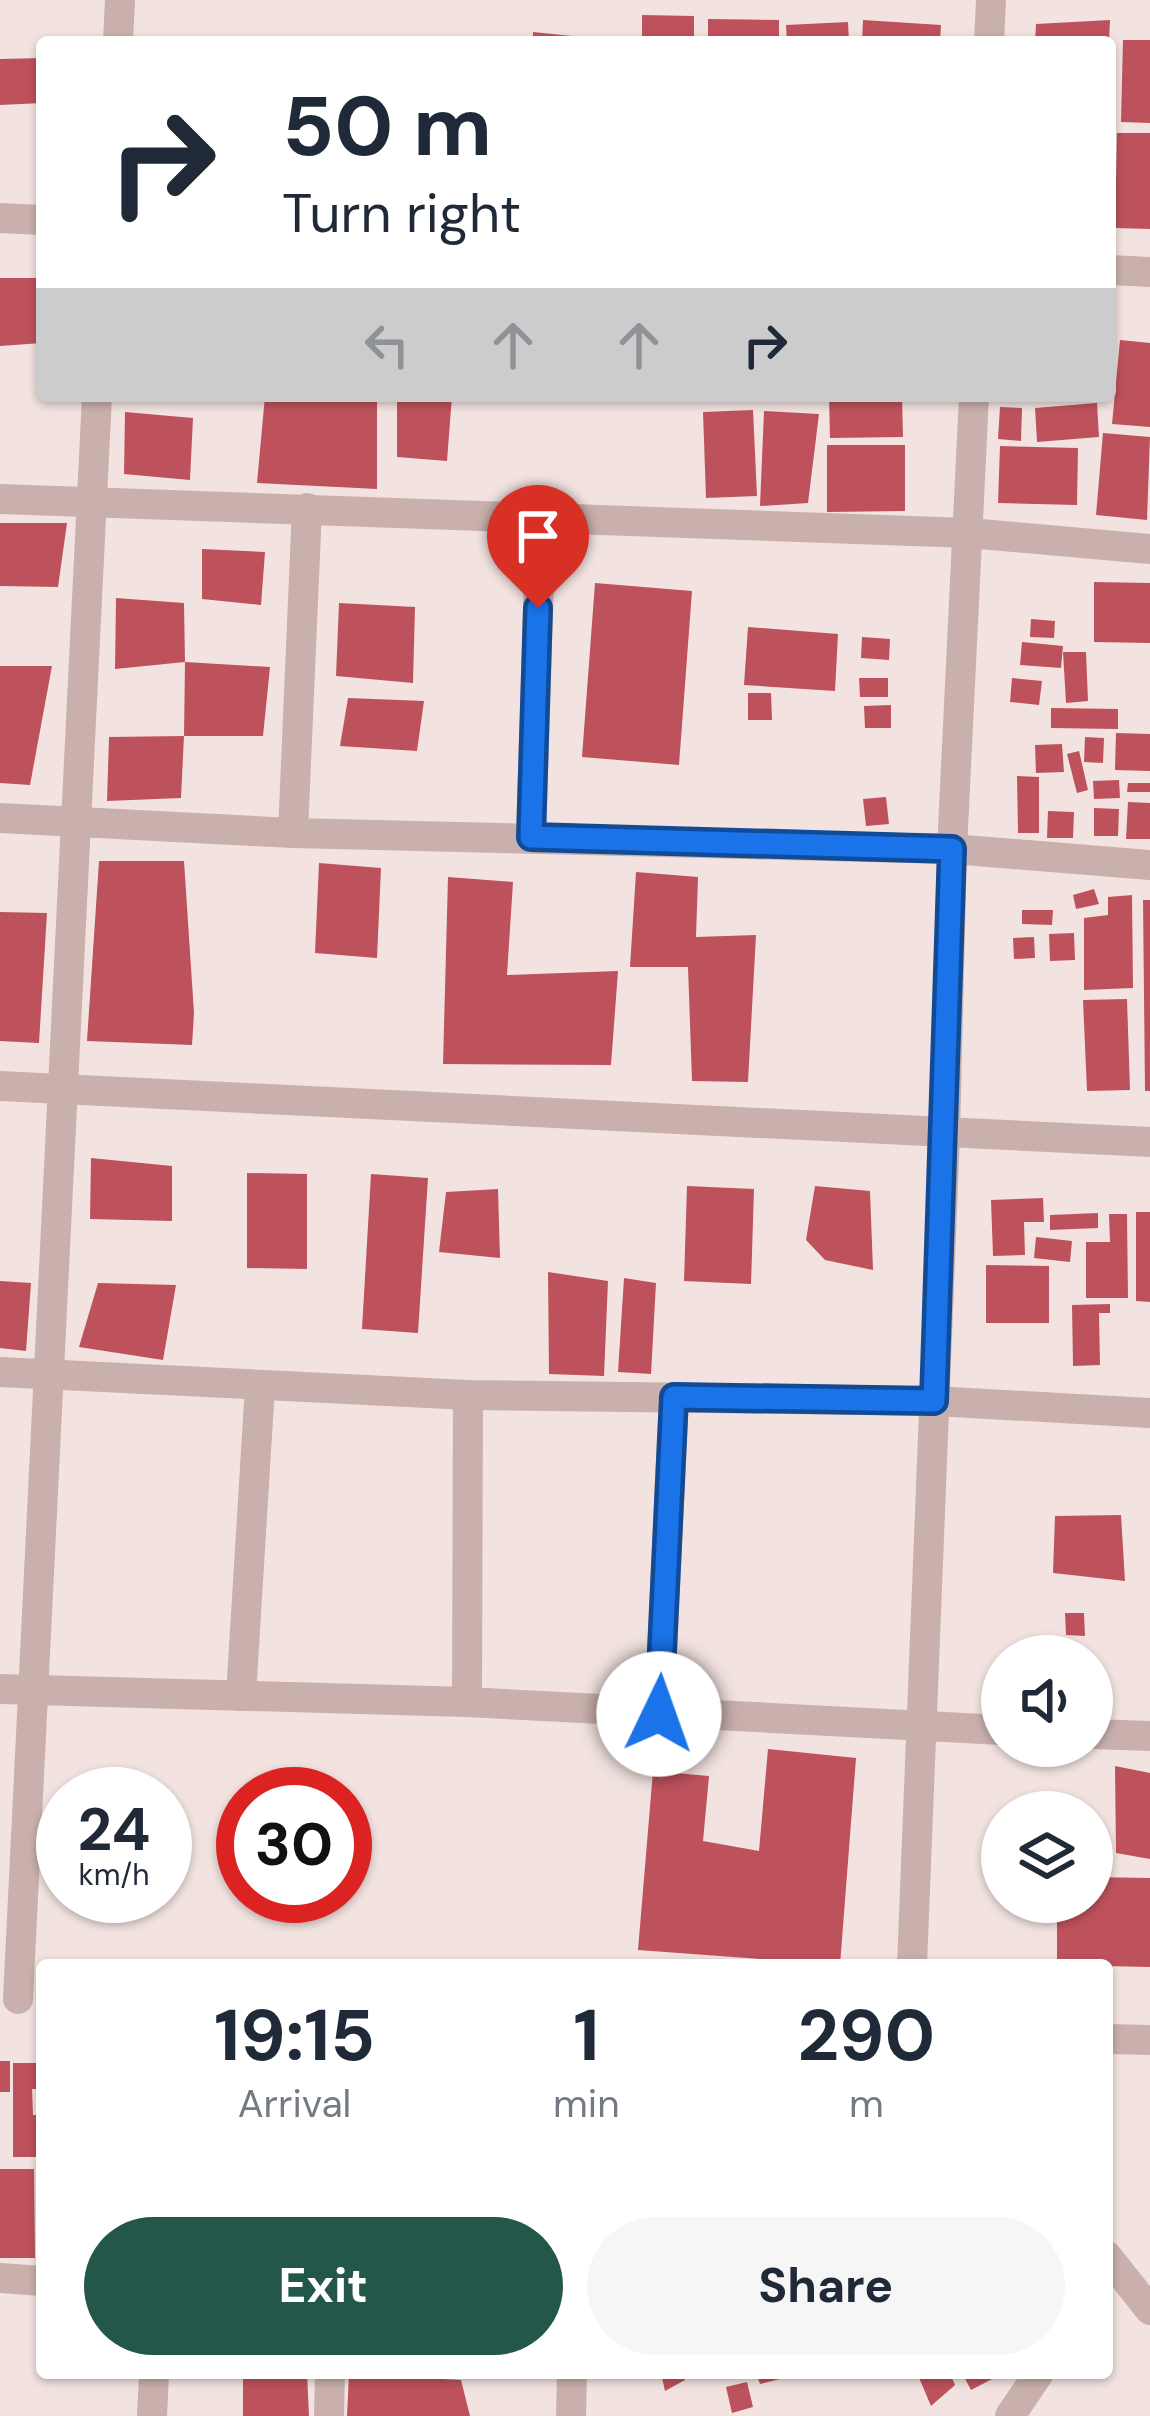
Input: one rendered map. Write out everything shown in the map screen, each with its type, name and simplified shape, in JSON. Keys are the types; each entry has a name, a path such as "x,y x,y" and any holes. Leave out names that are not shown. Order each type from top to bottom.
{"street":[{"path":"118,36 120,0"},
{"path":"989,36 991,0"},
{"path":"0,218 36,220"},
{"path":"1116,270 1150,272"},
{"path":"20,1999 15,1690 47,1377 98,402"},
{"path":"912,1959 952,849 974,402"},
{"path":"0,499 969,533 1150,550"},
{"path":"293,833 307,508"},
{"path":"531,837 541,516"},
{"path":"0,818 293,833 952,849 1150,865"},
{"path":"0,1086 1150,1142"},
{"path":"0,1372 468,1394 934,1401 1150,1413"},
{"path":"242,1696 260,1386"},
{"path":"467,1702 468,1394"},
{"path":"659,1714 674,1397"},
{"path":"15,1690 467,1702 981,1729"},
{"path":"1113,1735 1150,1736"},
{"path":"1113,2039 1150,2040"},
{"path":"1113,2269 1150,2310"},
{"path":"0,2278 36,2281"},
{"path":"152,2416 154,2379"},
{"path":"329,2379 329,2416"},
{"path":"571,2416 572,2379"},
{"path":"1010,2416 1035,2379"}],"building":[{"path":"642,15 694,16 694,36 642,36"},
{"path":"708,19 779,20 779,36 708,36"},
{"path":"863,20 941,25 940,36 862,36"},
{"path":"1110,20 1109,36 1035,36 1036,24"},
{"path":"848,22 849,36 787,36 786,25"},
{"path":"1123,40 1150,40 1150,123 1121,122"},
{"path":"36,58 36,103 0,105 0,59"},
{"path":"1117,133 1150,133 1150,229 1116,228"},
{"path":"0,278 36,278 36,343 0,346"},
{"path":"1120,340 1150,343 1150,427 1112,424"},
{"path":"264,402 377,402 377,489 257,483"},
{"path":"397,402 452,402 447,461 397,457"},
{"path":"829,402 902,402 903,437 830,438"},
{"path":"1097,403 1099,437 1037,442 1035,408"},
{"path":"1000,407 1022,408 1021,441 998,439"},
{"path":"753,410 757,496 706,498 703,412"},
{"path":"764,411 819,414 808,503 760,506"},
{"path":"125,412 193,418 190,480 124,474"},
{"path":"1103,433 1150,437 1147,520 1096,515"},
{"path":"827,445 905,445 905,511 827,512"},
{"path":"1000,446 1078,448 1077,505 998,503"},
{"path":"0,523 67,523 58,587 0,586"},
{"path":"202,549 265,552 261,605 202,599"},
{"path":"1094,582 1150,583 1150,643 1094,642"},
{"path":"595,583 692,591 679,765 582,757"},
{"path":"116,598 184,603 185,662 115,669"},
{"path":"339,603 415,607 413,683 336,676"},
{"path":"1031,619 1055,621 1054,638 1030,637"},
{"path":"748,627 838,634 835,691 744,685"},
{"path":"862,637 890,639 889,660 861,658"},
{"path":"1022,642 1063,646 1061,668 1020,665"},
{"path":"1063,652 1086,652 1088,701 1066,703"},
{"path":"185,662 270,667 263,736 184,736"},
{"path":"0,666 52,666 30,785 0,783"},
{"path":"859,678 888,678 888,697 860,697"},
{"path":"1012,678 1042,681 1039,705 1010,702"},
{"path":"748,693 771,693 772,720 748,720"},
{"path":"348,698 424,701 417,751 340,746"},
{"path":"891,705 891,728 865,728 864,706"},
{"path":"1051,708 1118,709 1118,729 1051,728"},
{"path":"1116,733 1150,734 1150,771 1115,770"},
{"path":"184,736 181,798 107,801 109,737"},
{"path":"1085,737 1104,738 1103,763 1084,762"},
{"path":"1062,744 1064,772 1036,773 1035,745"},
{"path":"1079,751 1088,790 1077,793 1067,754"},
{"path":"1017,776 1039,777 1039,833 1018,833"},
{"path":"1119,780 1120,798 1094,799 1093,781"},
{"path":"1128,783 1150,783 1150,792 1127,792"},
{"path":"886,797 889,824 866,826 863,799"},
{"path":"1128,802 1150,803 1150,839 1126,839"},
{"path":"1094,808 1119,809 1118,836 1094,836"},
{"path":"1048,811 1074,812 1073,838 1047,838"},
{"path":"99,861 184,861 192,1045 87,1041"},
{"path":"319,863 381,868 377,958 315,953"},
{"path":"636,872 698,877 696,937 756,935 748,1082 692,1081 688,967 630,967"},
{"path":"448,877 513,882 507,975 618,971 611,1065 443,1064"},
{"path":"1094,889 1099,904 1076,909 1073,895"},
{"path":"1132,895 1133,988 1084,990 1084,918 1108,915 1108,897"},
{"path":"1143,900 1150,900 1150,1091 1145,1091"},
{"path":"1022,910 1053,910 1052,925 1022,924"},
{"path":"0,912 47,913 39,1043 0,1041"},
{"path":"1074,933 1075,960 1050,961 1049,934"},
{"path":"1034,937 1035,958 1014,959 1013,938"},
{"path":"1127,999 1130,1090 1087,1091 1083,1000"},
{"path":"91,1158 172,1166 172,1221 90,1219"},
{"path":"247,1173 307,1174 307,1269 247,1268"},
{"path":"371,1174 428,1178 418,1333 362,1329"},
{"path":"687,1186 754,1189 751,1284 684,1281"},
{"path":"815,1186 870,1191 873,1270 825,1260 806,1240"},
{"path":"498,1189 500,1258 439,1252 446,1192"},
{"path":"1043,1198 1044,1222 1024,1222 1025,1255 993,1256 991,1200"},
{"path":"1136,1212 1150,1212 1150,1302 1136,1301"},
{"path":"1098,1213 1098,1228 1050,1230 1050,1215"},
{"path":"1109,1214 1127,1214 1128,1298 1086,1298 1086,1242 1110,1242"},
{"path":"1036,1237 1072,1241 1070,1262 1034,1258"},
{"path":"986,1265 1049,1266 1049,1323 986,1323"},
{"path":"548,1272 608,1281 604,1376 549,1374"},
{"path":"624,1278 656,1283 651,1374 618,1372"},
{"path":"0,1281 31,1283 26,1351 0,1348"},
{"path":"98,1283 176,1285 163,1360 79,1347"},
{"path":"1110,1304 1110,1313 1099,1313 1100,1365 1073,1366 1072,1305"},
{"path":"1121,1515 1125,1581 1053,1573 1055,1516"},
{"path":"1065,1613 1084,1613 1085,1635 1066,1635"},
{"path":"768,1749 856,1758 840,1959 759,1959 638,1950 653,1771 709,1776 703,1841 759,1851"},
{"path":"1115,1766 1150,1773 1150,1859 1116,1853"},
{"path":"1113,1877 1150,1878 1150,1967 1113,1966 1113,1959 1057,1959 1057,1923 1113,1923"},
{"path":"0,2061 10,2061 10,2092 0,2092"},
{"path":"13,2063 36,2063 36,2089 32,2089 36,2157 13,2157"},
{"path":"0,2169 34,2169 35,2258 0,2258"},
{"path":"243,2379 307,2379 309,2416 243,2416"},
{"path":"349,2379 442,2379 461,2380 470,2416 347,2416"},
{"path":"662,2379 685,2379 685,2380 665,2391"},
{"path":"920,2379 952,2379 955,2385 931,2406"},
{"path":"965,2379 992,2379 971,2390"},
{"path":"747,2382 753,2407 732,2413 726,2387"}],"route":[{"path":"538,608 531,837 952,849 934,1401 674,1397 659,1714"}]}
